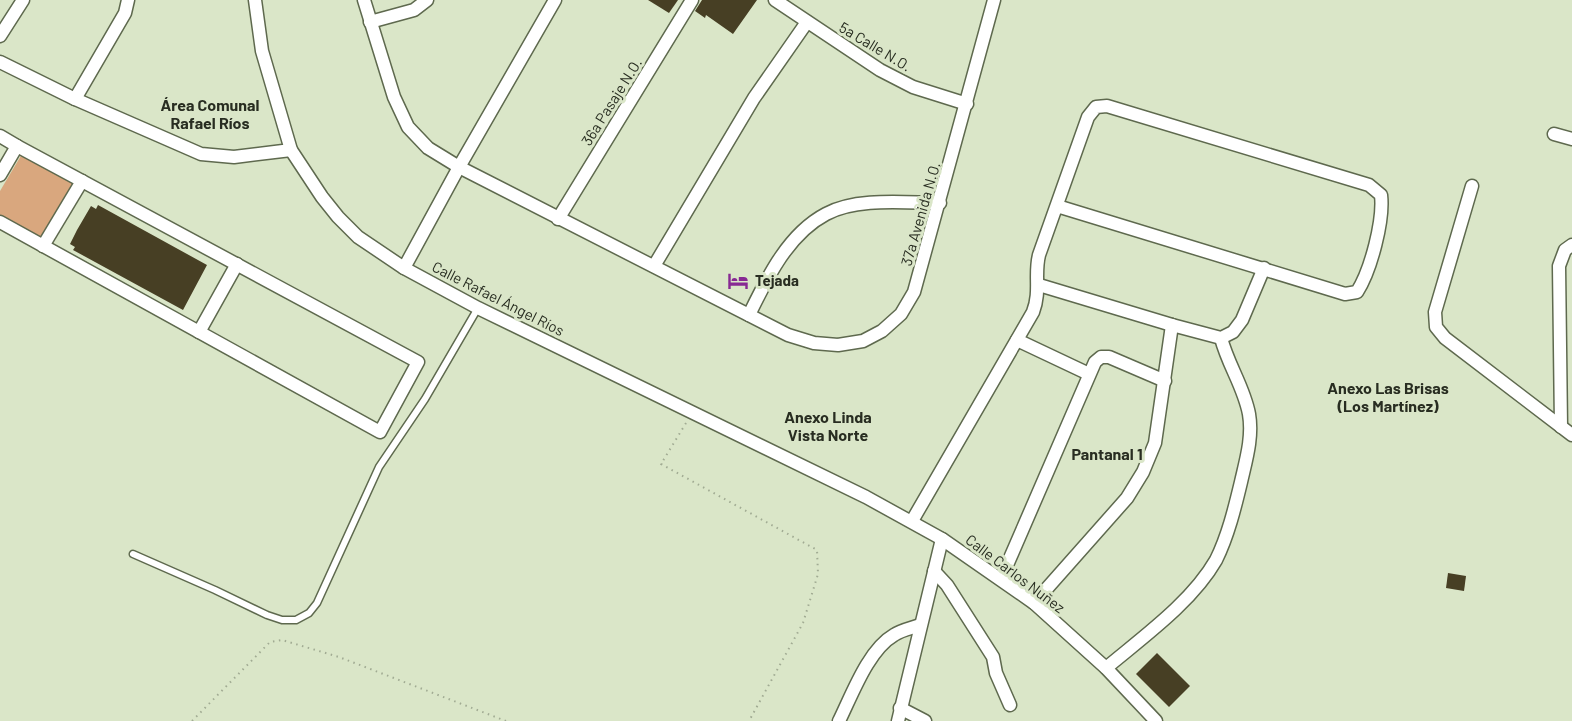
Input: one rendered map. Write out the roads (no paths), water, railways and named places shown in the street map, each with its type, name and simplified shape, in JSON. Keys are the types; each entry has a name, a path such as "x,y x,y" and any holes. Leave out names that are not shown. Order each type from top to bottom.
{"street":[{"path":"0,36 23,0"},
{"path":"75,99 125,13 128,0"},
{"name":"Calle Rafael Ángel Ríos","path":"255,0 261,51 291,150 322,197 358,237 404,268 478,308 866,497"},
{"name":"37a Avenida N.O.","path":"364,0 394,97 408,127 428,148 459,167 558,219 788,335 814,343 838,345 863,341 882,331 901,314 914,292 994,0"},
{"path":"370,22 414,10 427,0"},
{"path":"404,268 555,0"},
{"name":"36a Pasaje N.O.","path":"558,219 692,0"},
{"name":"5a Calle N.O.","path":"775,0 880,70 913,87 967,104"},
{"path":"654,266 754,98 807,22"},
{"path":"0,62 75,99 201,154 234,157 291,150"},
{"path":"912,521 1034,312 1038,299 1039,285 1036,270 1039,255 1088,117 1096,107 1107,106 1369,185 1381,195 1383,210 1365,279 1357,292 1345,294 1057,206"},
{"path":"1554,134 1572,139"},
{"path":"0,136 418,362 380,432 0,222"},
{"path":"0,175 17,146"},
{"path":"44,246 82,181"},
{"path":"1472,186 1436,312 1436,327 1445,338 1572,435"},
{"path":"749,315 769,276 787,249 806,229 827,213 852,206 887,202 940,203"},
{"path":"1561,427 1559,266 1565,250 1572,245"},
{"path":"200,332 237,264"},
{"path":"1039,285 1221,338 1233,332 1242,320 1264,268"},
{"path":"1034,603 1127,498 1143,472 1155,444 1172,325"},
{"path":"1106,668 1162,621 1206,575 1216,558 1235,506 1249,445 1250,417 1244,390 1223,347 1221,338"},
{"path":"1017,340 1089,374"},
{"path":"1001,579 1095,362 1101,357 1109,357 1165,381"},
{"name":"Calle Carlos Nuñez","path":"866,497 942,539 1034,603 1106,668 1155,721"},
{"path":"925,721 899,715 942,539"},
{"path":"934,571 947,585 993,657 996,673 1010,705"},
{"path":"839,721 865,669 881,645 894,634 920,626"}],"lane":[{"path":"133,554 267,615 282,620 296,620 309,613 317,603 379,467 425,399 478,308"}],"place":[{"name":"Tejada","path":"738,281"}],"district":[{"name":"Área Comunal Rafael Ríos","path":"210,114"},
{"name":"Anexo Las Brisas (Los Martínez)","path":"1388,397"},
{"name":"Anexo Linda Vista Norte","path":"828,426"},
{"name":"Pantanal 1","path":"1107,454"}]}
